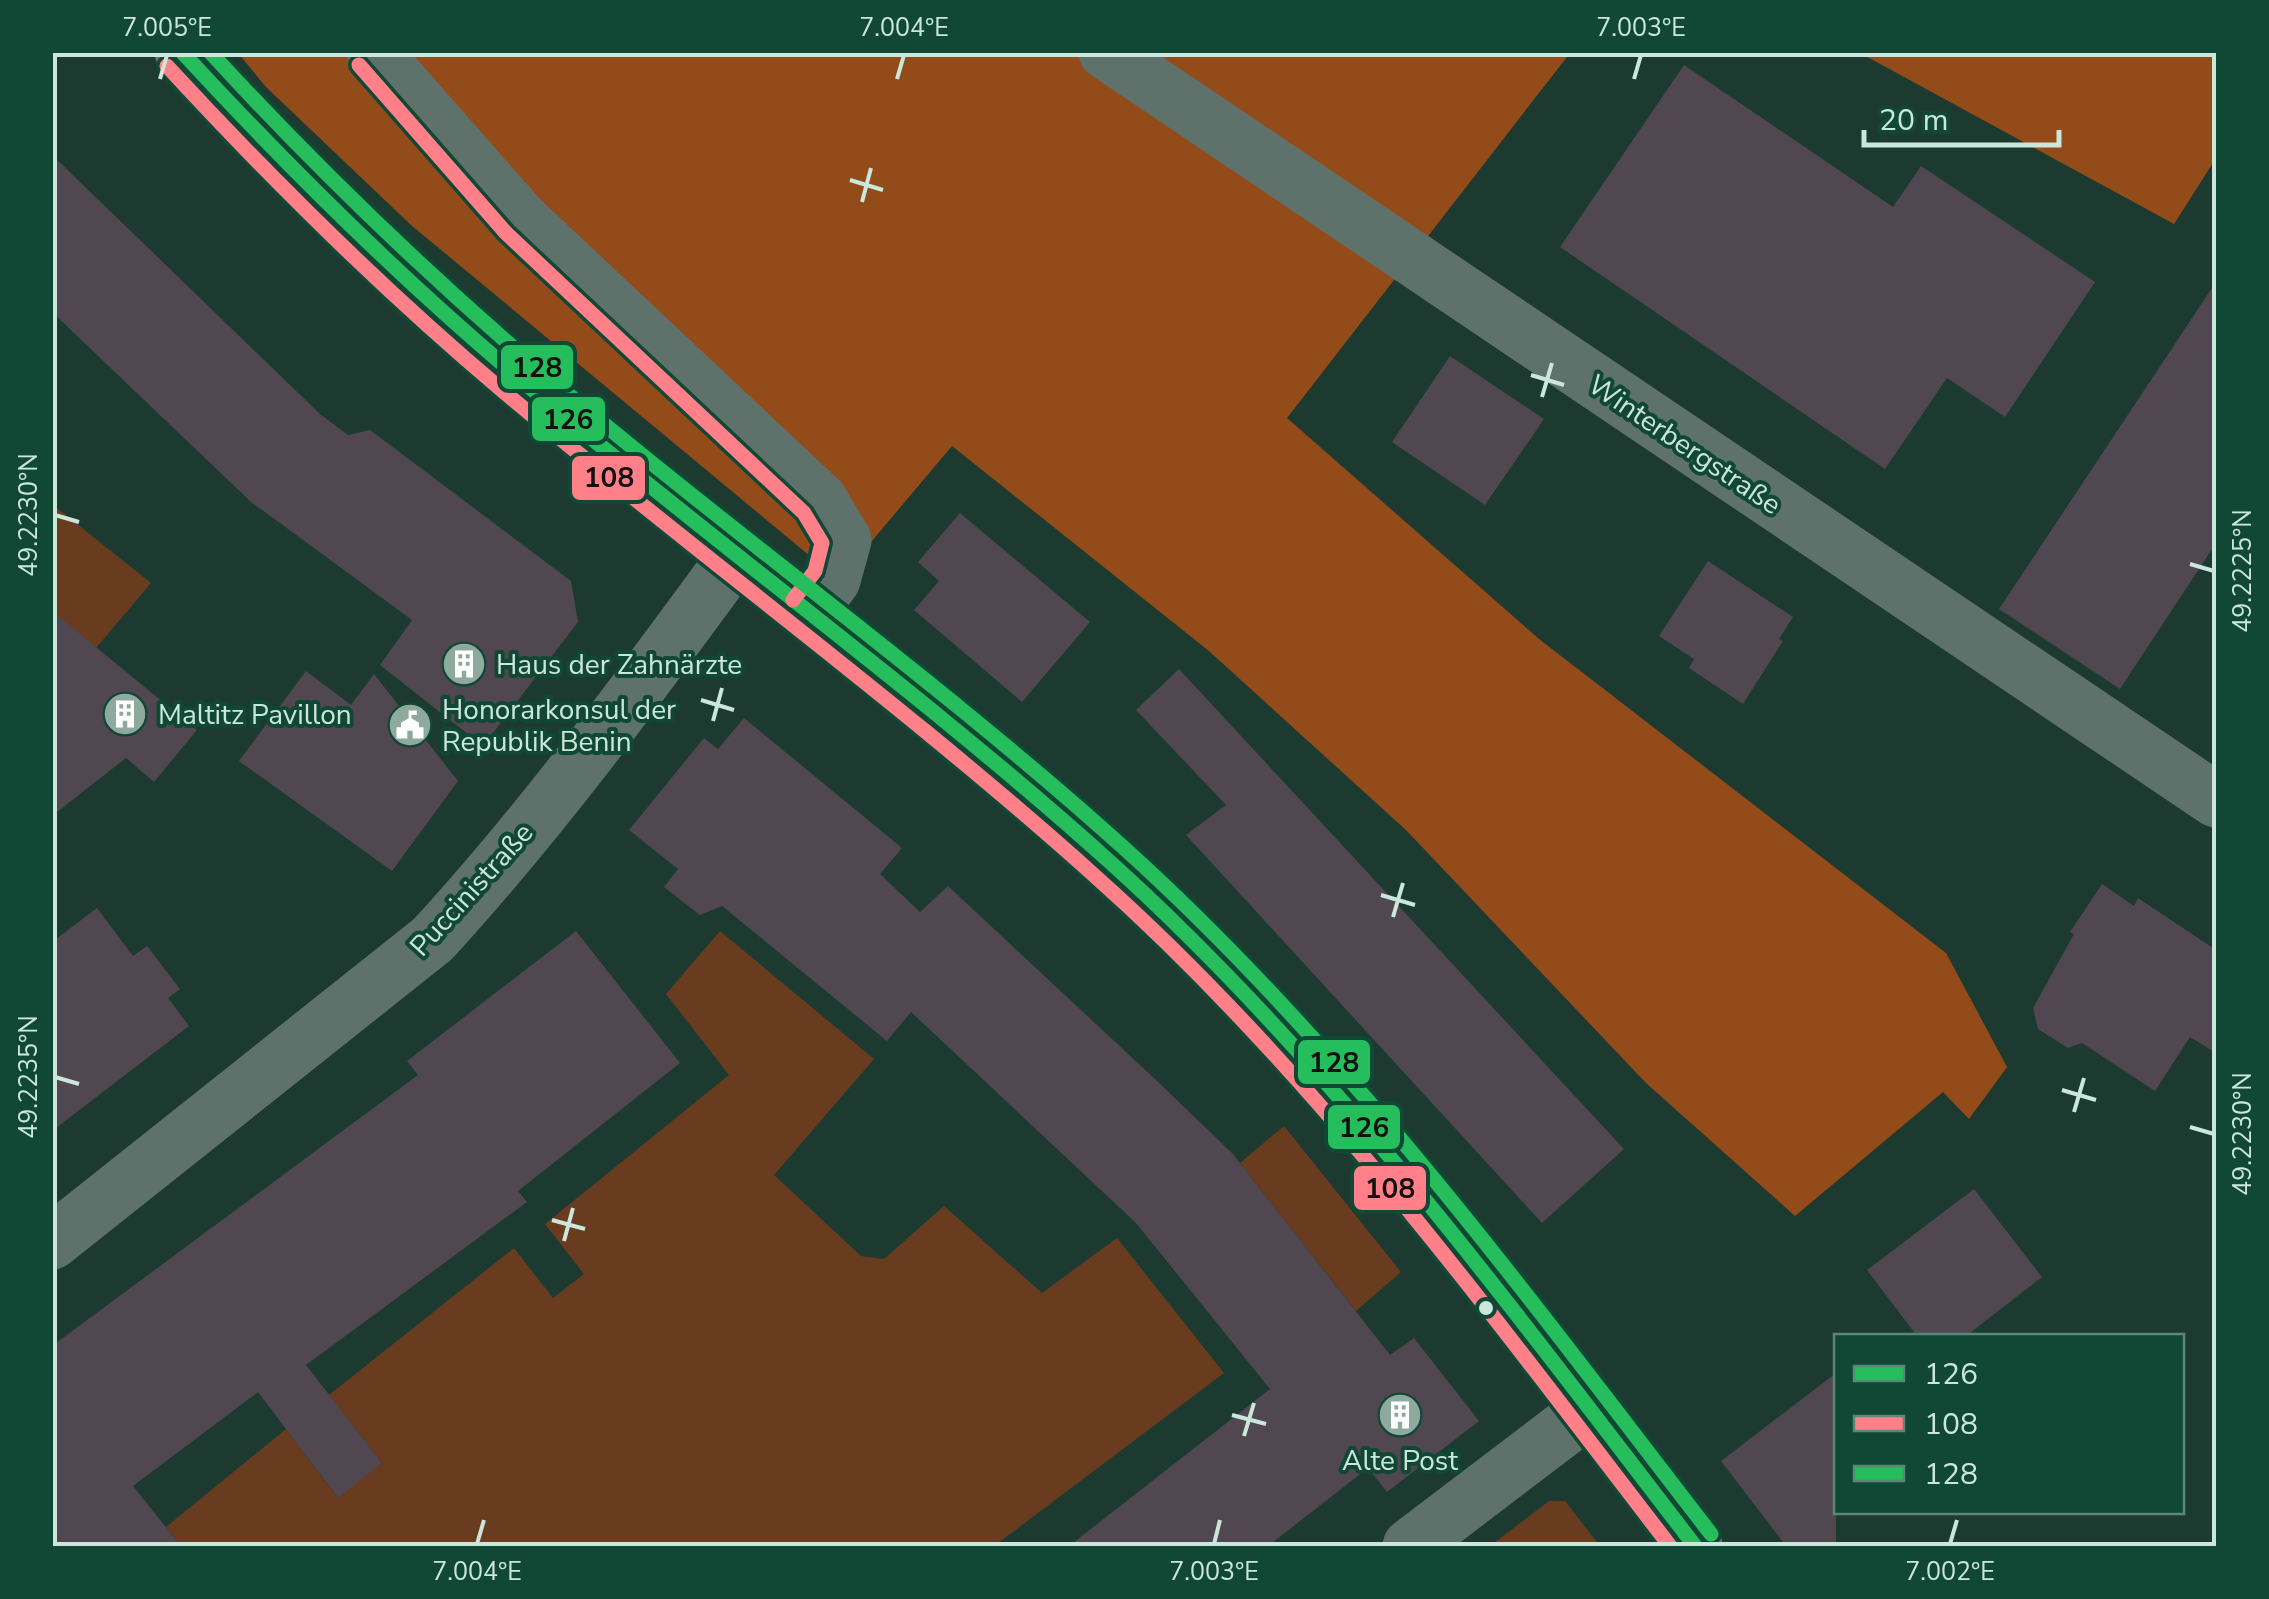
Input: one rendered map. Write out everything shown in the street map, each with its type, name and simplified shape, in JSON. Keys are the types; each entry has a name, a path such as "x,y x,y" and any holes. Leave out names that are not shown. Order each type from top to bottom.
{"street":[{"path":"182,52 236,114 366,244 628,468 1105,857 1266,1016 1369,1130 1695,1546"},
{"path":"374,52 520,218 820,500 844,540 833,580 809,612"},
{"name":"Winterbergstraße","path":"1106,52 2216,800"},
{"name":"Puccinistraße","path":"52,1242 433,939 475,894 737,554"},
{"path":"1410,1546 1590,1410"}],"shaded area":[{"path":"238,53 1570,53 1287,418 1539,639 1946,953 2007,1067 1969,1119 1943,1092 1795,1216 1646,1083 1406,830 1209,651 952,446 839,580 411,225 266,87"},
{"path":"1860,53 2216,53 2216,158 2174,224"},
{"path":"52,504 151,583 53,699 52,699"},
{"path":"720,931 874,1059 774,1175 861,1256 884,1259 944,1206 1042,1293 1117,1238 1224,1373 994,1546 181,1546 166,1527 286,1429 337,1497 382,1463 329,1395 514,1248 553,1298 584,1274 545,1224 729,1075 666,994"},
{"path":"1284,1126 1401,1272 1356,1311 1240,1163"},
{"path":"1549,1501 1565,1501 1600,1546 1490,1546"}],"building":[{"path":"1684,65 1893,207 1921,166 2095,282 2005,417 1947,378 1885,469 1560,247"},
{"path":"52,155 320,414 348,435 370,430 571,581 578,622 483,746 380,665 412,620 250,501 52,312"},
{"path":"2216,282 2216,543 2120,689 1999,609"},
{"path":"1450,356 1544,419 1485,505 1392,442"},
{"path":"960,513 1090,622 1022,702 914,610 939,581 918,562"},
{"path":"1708,561 1793,617 1779,639 1783,641 1743,704 1689,668 1694,659 1659,636"},
{"path":"52,611 197,730 154,782 126,758 52,816"},
{"path":"1179,669 1624,1149 1542,1223 1186,835 1226,805 1136,710"},
{"path":"306,671 351,705 374,674 458,781 392,871 239,761"},
{"path":"744,718 902,848 880,874 920,912 948,886 1156,1080 1233,1154 1390,1355 1414,1338 1479,1421 1387,1492 1368,1468 1268,1546 1069,1546 1270,1389 1136,1223 911,1012 887,1041 722,906 700,915 664,887 678,869 629,830 704,738 718,749"},
{"path":"2102,884 2134,906 2138,898 2216,950 2216,1053 2190,1037 2155,1091 2082,1043 2068,1048 2038,1029 2033,1008 2074,934 2070,932"},
{"path":"97,908 133,956 147,946 180,989 168,998 189,1026 52,1131 52,942"},
{"path":"576,931 680,1063 518,1191 527,1202 306,1365 382,1463 338,1498 258,1392 133,1486 181,1546 52,1546 52,1346 418,1075 407,1061"},
{"path":"1974,1189 2042,1277 1969,1334 1915,1334 1867,1270"},
{"path":"1834,1375 1836,1546 1786,1546 1721,1461"}],"transit line":[{"name":"126","path":"182,52 343,218 469,335 587,435 1038,798 1192,940 1270,1021 1418,1191 1695,1546"},
{"name":"128","path":"210,52 362,208 523,356 672,480 976,721 1124,848 1206,926 1360,1091 1432,1177 1711,1534"},
{"name":"108","path":"359,65 506,233 804,513 822,543 815,571 793,600"},
{"name":"108","path":"167,66 330,234 458,353 951,752 1096,877 1176,953 1253,1032 1398,1198 1670,1546"}],"place":[{"name":"Haus der Zahnärzte","path":"464,664"},
{"name":"Maltitz Pavillon","path":"125,714"},
{"name":"Honorarkonsul der Republik Benin","path":"410,725"},
{"name":"Alte Post","path":"1400,1415"}]}
